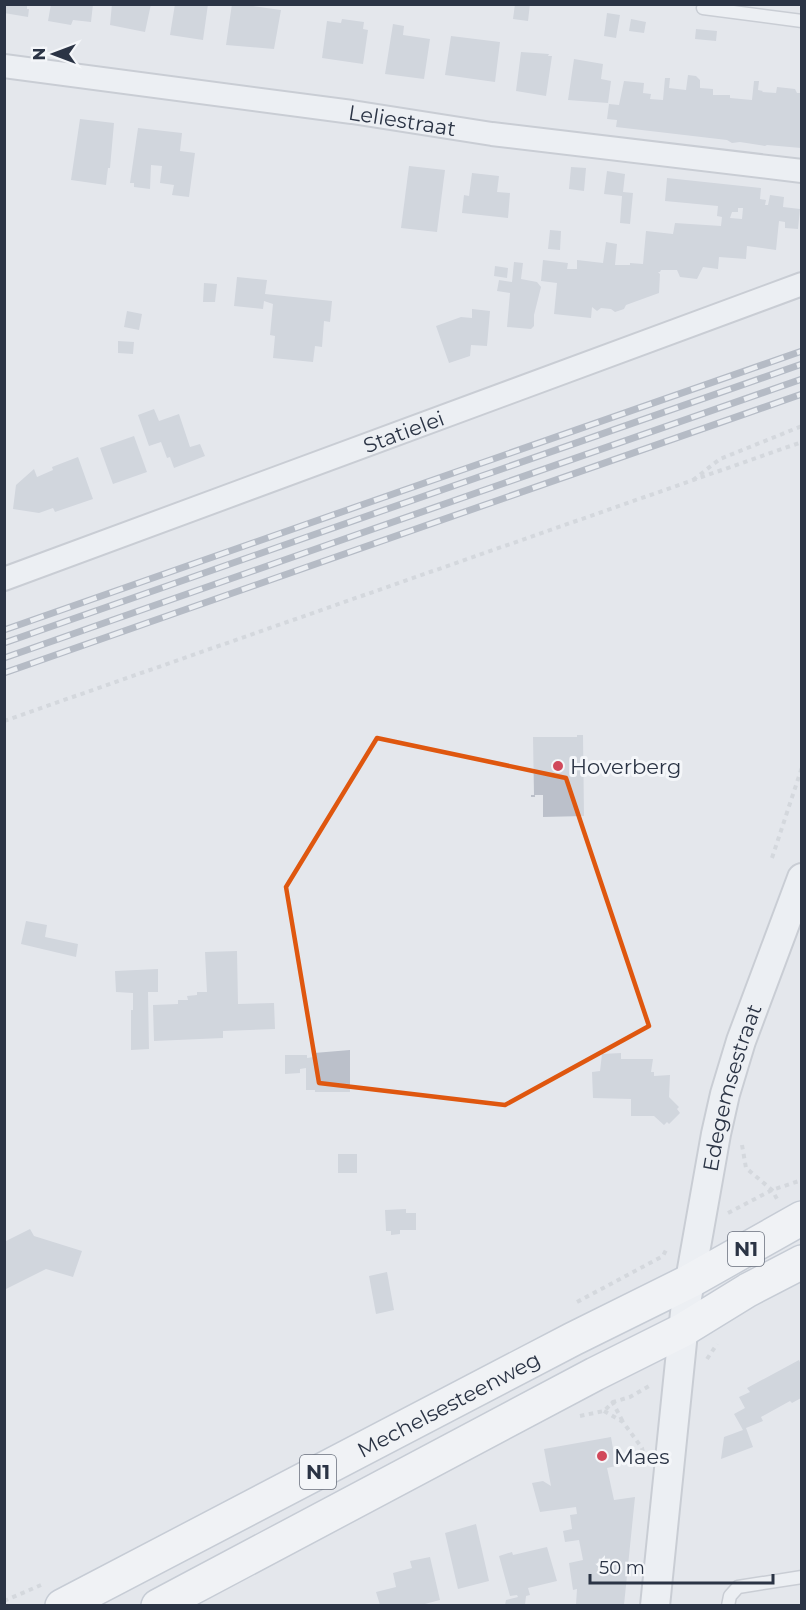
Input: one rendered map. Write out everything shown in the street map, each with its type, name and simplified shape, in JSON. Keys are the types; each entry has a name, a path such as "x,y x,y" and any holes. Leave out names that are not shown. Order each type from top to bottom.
{"main road":[{"name":"Mechelsesteenweg","path":"158,1605 595,1374 801,1218"},
{"name":"Mechelsesteenweg","path":"62,1605 573,1339 686,1305 748,1290 801,1262"}],"street":[{"name":"Leliestraat","path":"4,66 352,112 492,134 801,171"},
{"name":"Statielei","path":"4,579 801,284"},
{"name":"Edegemsestraat","path":"655,1605 686,1305 724,1094 801,878"}],"lane":[{"path":"703,8 801,21"},
{"path":"728,1605 730,1596 738,1587 801,1576"}],"path":[{"path":"689,483 720,459 801,426"},
{"path":"4,721 801,442"},
{"path":"772,858 801,767"},
{"path":"772,1190 801,1180"}],"highlighted area":[{"path":"377,738 566,778 649,1026 505,1105 319,1083 286,887"}],"building":[{"path":"51,4 93,4 91,22 73,20 71,25 48,21"},
{"path":"112,4 151,4 145,32 110,25"},
{"path":"175,4 208,4 203,40 170,35"},
{"path":"232,4 253,4 253,6 281,10 274,49 226,45"},
{"path":"515,4 530,4 528,21 513,19"},
{"path":"4,5 27,5 28,17 4,13"},
{"path":"607,13 620,15 616,38 604,36"},
{"path":"342,19 364,22 363,29 368,30 363,64 322,58 327,21 341,23"},
{"path":"631,19 646,22 644,33 629,31"},
{"path":"393,24 404,26 403,35 430,39 424,79 385,74"},
{"path":"696,29 717,31 716,41 695,39"},
{"path":"451,36 500,42 495,82 445,75"},
{"path":"521,52 552,56 546,96 516,91"},
{"path":"574,59 603,64 601,79 611,81 608,103 568,100"},
{"path":"688,75 696,76 700,80 700,88 713,89 713,95 730,95 730,98 752,100 754,81 759,81 758,90 762,92 776,93 777,87 795,89 797,93 801,93 801,148 732,143 727,140 616,127 617,120 607,119 609,104 619,105 624,81 644,83 643,93 651,94 650,99 663,100 665,78 670,78 669,88 686,90"},
{"path":"80,119 114,123 106,185 71,180"},
{"path":"138,128 182,133 180,151 195,153 189,197 172,195 174,185 160,183 162,166 151,165 150,189 134,187 134,183 130,183"},
{"path":"409,166 445,170 437,232 401,228"},
{"path":"571,167 586,168 584,191 569,189"},
{"path":"607,171 625,174 623,192 633,193 630,224 620,223 622,196 604,194"},
{"path":"472,173 499,176 497,192 510,193 508,218 462,213 464,195 469,196"},
{"path":"667,178 761,188 760,199 766,200 765,205 768,205 770,195 784,197 783,207 800,209 798,229 785,228 785,222 779,221 776,250 747,246 746,259 719,257 718,269 703,267 697,279 680,277 677,270 661,270 658,272 660,274 659,293 626,305 624,309 615,312 601,308 597,311 592,307 591,318 554,314 557,283 541,281 543,260 568,263 567,269 577,269 577,260 603,263 606,242 617,244 615,265 643,264 646,231 673,234 675,223 721,226 722,217 717,216 718,206 665,201","holes":["738,208 743,208 742,219 730,218 732,212 738,212"]},
{"path":"550,230 561,231 560,250 548,249"},
{"path":"514,262 523,263 521,279 537,282 541,287 534,315 534,326 531,329 507,327 510,293 497,291 499,280 512,282"},
{"path":"495,266 508,268 507,278 494,276"},
{"path":"237,277 267,280 265,294 332,301 330,322 324,321 322,347 315,346 313,362 273,358 275,336 270,335 273,304 264,301 263,309 234,306"},
{"path":"204,283 217,284 215,302 203,302"},
{"path":"472,309 490,311 487,346 471,345 470,356 449,363 436,326 461,317 472,318"},
{"path":"127,311 142,314 139,330 124,327"},
{"path":"118,341 134,342 133,354 118,353"},
{"path":"154,409 159,421 179,414 190,447 200,444 205,456 174,468 161,442 149,446 138,415"},
{"path":"134,436 147,472 113,484 100,448"},
{"path":"78,457 93,499 55,512 53,508 39,513 13,509 16,485 34,469 37,477 53,470 52,467"},
{"name":"Hoverberg","path":"577,735 583,735 584,816 543,817 543,795 531,797 534,795 533,737 577,737"},
{"path":"26,921 47,925 45,937 78,944 76,957 21,944"},
{"path":"237,951 238,1004 274,1003 275,1029 223,1031 223,1038 154,1041 153,1005 178,1004 178,1000 188,1000 187,996 197,995 197,992 207,992 205,952"},
{"path":"158,969 158,992 148,992 149,1049 131,1050 133,993 116,992 115,971"},
{"path":"350,1050 350,1092 306,1090 306,1068 300,1069 300,1073 285,1074 285,1055 307,1055 307,1058 314,1057 314,1053"},
{"path":"621,1053 621,1059 653,1059 651,1072 654,1072 654,1076 670,1075 669,1097 679,1107 677,1109 680,1113 669,1124 667,1122 664,1125 654,1116 631,1116 631,1099 593,1098 592,1072 600,1071 602,1054"},
{"path":"338,1154 357,1154 357,1173 338,1173"},
{"path":"406,1209 406,1213 416,1213 416,1230 400,1230 400,1234 391,1235 391,1231 386,1231 385,1210"},
{"path":"30,1229 34,1236 82,1251 73,1277 46,1269 4,1290 4,1242"},
{"path":"387,1272 394,1310 376,1314 369,1276"},
{"path":"799,1360 801,1398 792,1403 790,1401 761,1417 763,1421 746,1428 753,1447 721,1459 724,1437 743,1430 734,1414 745,1408 739,1397 750,1392 747,1388"},
{"path":"611,1437 616,1466 607,1468 614,1500 635,1497 624,1605 576,1605 577,1589 573,1590 569,1563 583,1560 579,1540 565,1542 563,1531 572,1529 570,1515 577,1514 576,1507 540,1512 532,1483 543,1481 551,1486 544,1449"},
{"path":"476,1524 489,1581 458,1589 445,1533"},
{"path":"547,1547 557,1581 528,1588 530,1595 526,1596 525,1605 505,1605 506,1600 518,1597 517,1595 510,1596 499,1556"},
{"path":"430,1557 440,1600 421,1605 380,1605 376,1592 396,1587 393,1573 412,1568 410,1561"}],"railway":[{"path":"4,630 802,351"},
{"path":"4,643 802,364"},
{"path":"4,658 802,379"},
{"path":"4,673 802,394"}],"place":[{"name":"Hoverberg","path":"558,766"},
{"name":"Maes","path":"602,1456"}]}
